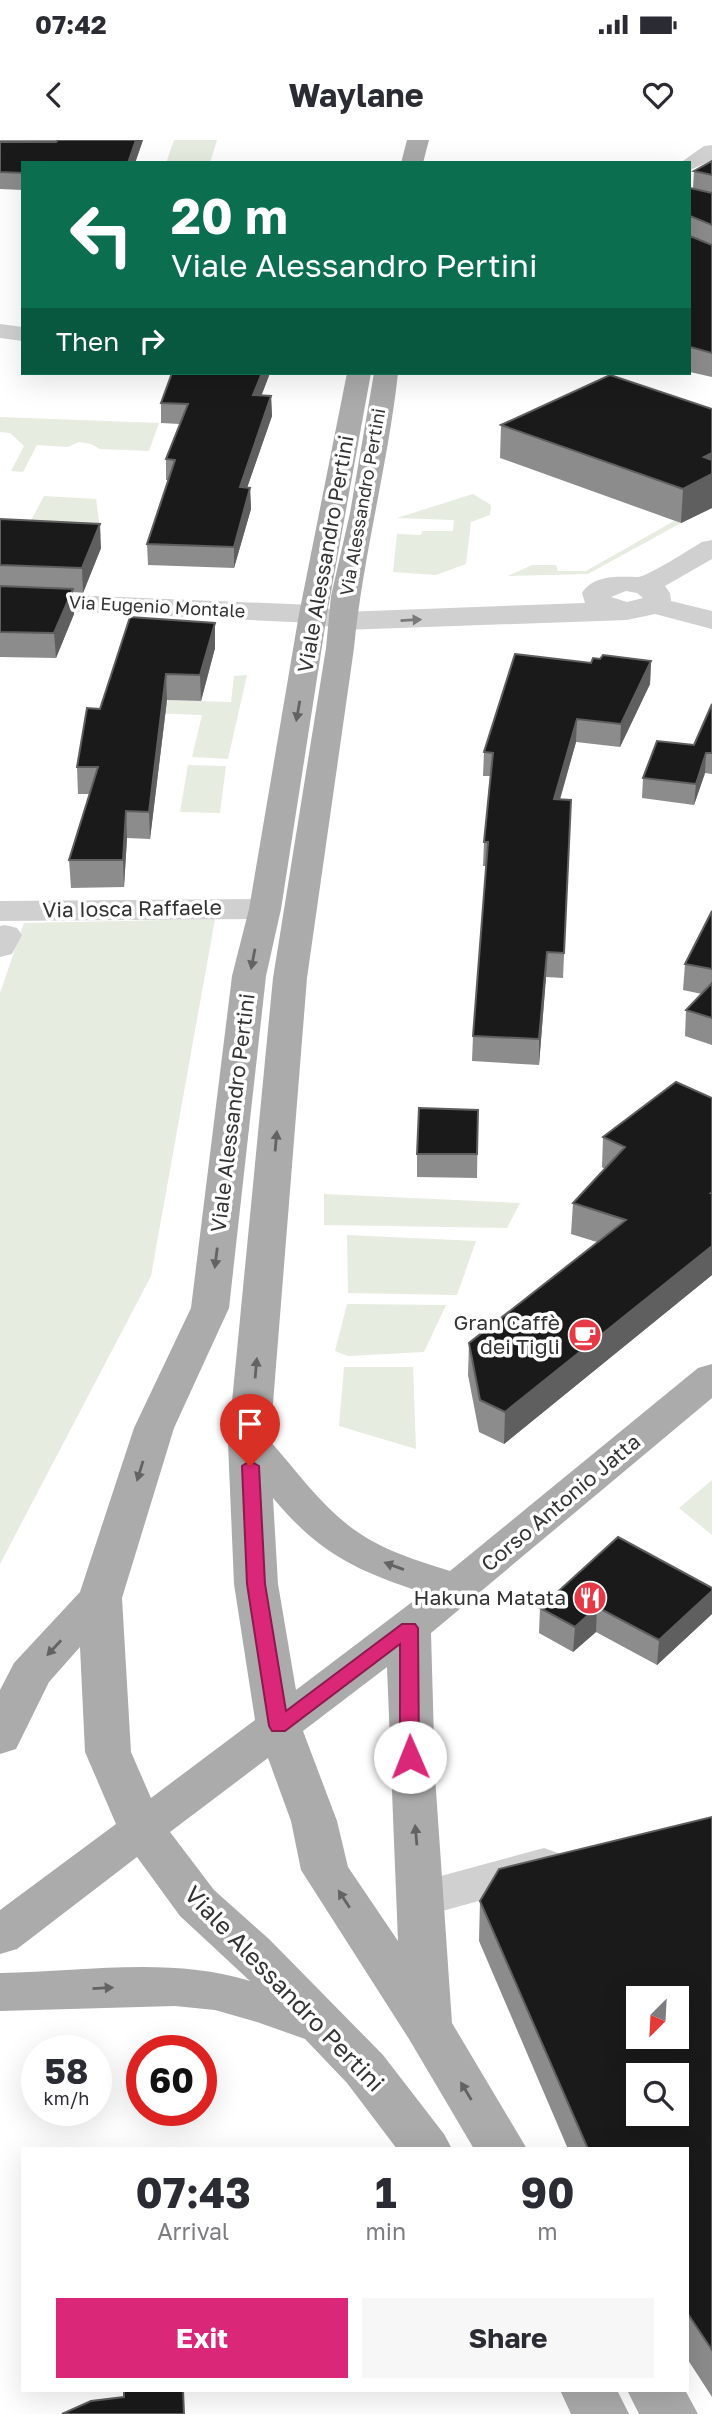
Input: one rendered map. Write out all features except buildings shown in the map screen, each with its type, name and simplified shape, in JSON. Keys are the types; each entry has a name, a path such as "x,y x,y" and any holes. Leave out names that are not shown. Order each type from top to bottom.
{"main road":[{"path":"413,161 418,140"},
{"name":"Viale Alessandro Pertini","path":"372,377 333,610 290,978 249,1443 256,1584 279,1726 314,1821 325,1870 427,2025 500,2147"},
{"name":"Viale Alessandro Pertini","path":"333,610 249,976 209,1308 154,1429 100,1598 108,1752 142,1829 197,1903 252,1952 365,2069 424,2147"},
{"name":"Corso Antonio Jatta","path":"409,1628 712,1377"},
{"path":"249,1443 306,1508 347,1545 382,1562 458,1589"},
{"path":"0,1738 30,1674 100,1598"},
{"path":"0,1936 409,1628"},
{"name":"Viale Alessandro Pertini","path":"409,1628 409,1743 427,2025"},
{"path":"0,1992 150,1987 200,1989 233,1996 324,2026"},
{"path":"588,2392 601,2414"},
{"path":"655,2392 670,2414"}],"street":[{"path":"691,163 712,151"},
{"path":"0,331 21,334"},
{"path":"649,596 712,548"},
{"name":"Via Eugenio Montale","path":"0,600 333,610 608,604 596,593 607,586 626,583 649,596"},
{"path":"649,596 712,620"},
{"name":"Via Iosca Raffaele","path":"2,931 265,909"},
{"path":"421,1899 581,1856"}],"shaded area":[{"path":"174,140 217,140 211,161 167,161"},
{"path":"0,417 159,423 149,451 100,449 79,442 68,447 37,445 23,472 11,471 24,446 10,433 0,432"},
{"path":"473,494 491,505 490,515 471,522 466,564 436,575 393,572 397,534 421,535 422,531 453,531 454,520 397,518"},
{"path":"44,496 96,499 101,536 25,532"},
{"path":"674,521 681,523 588,574 508,576 532,565 556,565 558,571 586,571"},
{"path":"247,675 228,759 192,757 202,715 147,713 148,705 167,705 168,700 231,702 234,676"},
{"path":"188,765 226,766 220,813 180,812"},
{"path":"215,919 151,1276 0,1564 0,993 24,923"},
{"path":"324,1194 520,1203 507,1228 324,1225"},
{"path":"347,1235 476,1241 457,1295 348,1293"},
{"path":"347,1304 446,1305 424,1352 348,1356 335,1351"},
{"path":"344,1367 413,1367 416,1449 339,1426"},
{"path":"712,1480 712,1535 679,1508"}],"place":[{"name":"Gran Caffè dei Tigli","path":"585,1335"},
{"name":"Hakuna Matata","path":"590,1598"}],"route":[{"path":"250,1466 256,1584 279,1726 409,1628 410,1757"}]}
